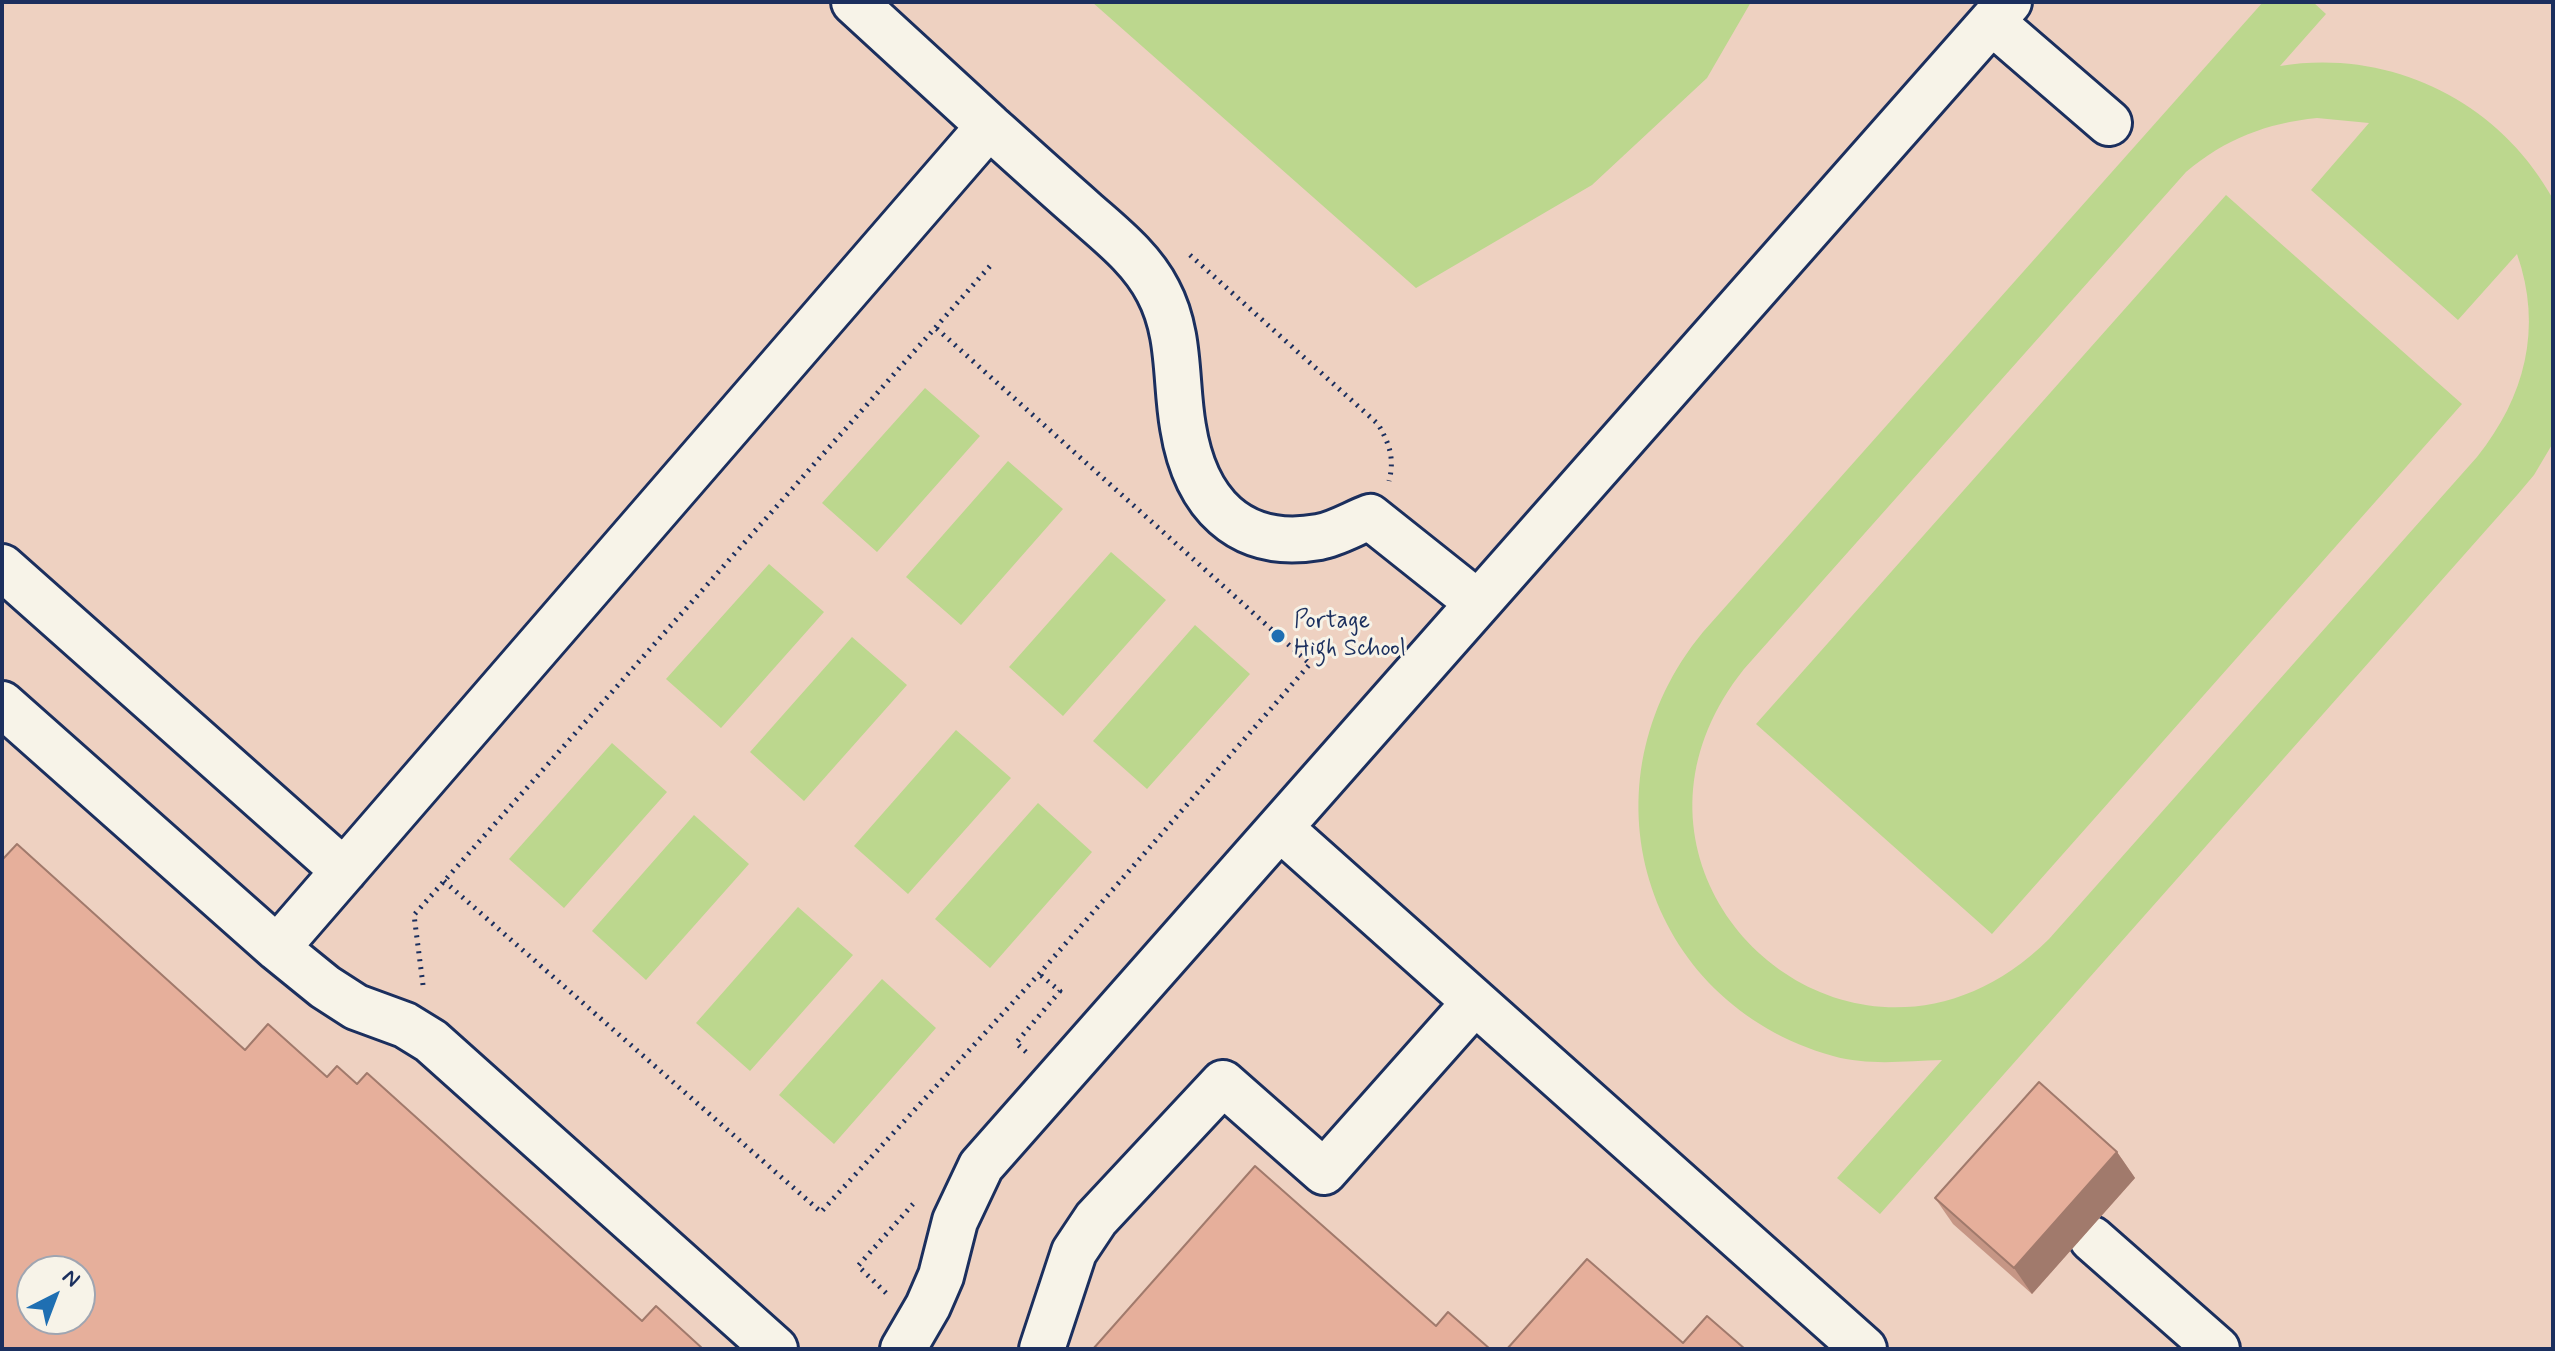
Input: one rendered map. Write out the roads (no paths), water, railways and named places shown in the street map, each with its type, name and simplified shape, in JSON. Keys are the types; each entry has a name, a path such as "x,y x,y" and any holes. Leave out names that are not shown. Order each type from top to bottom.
{"lane":[{"path":"854,2 1135,257 1158,290 1174,330 1182,425 1190,465 1209,500 1235,526 1277,539 1321,537 1370,517 1478,603"},
{"path":"903,1349 941,1276 955,1221 981,1166 2000,12 2109,123"},
{"path":"277,948 989,126"},
{"path":"2,567 344,871"},
{"path":"2,704 325,987 356,1007 405,1025 431,1041 775,1349"},
{"path":"1280,828 1864,1349"},
{"path":"1042,1349 1074,1252 1096,1219 1223,1083 1324,1172 1475,1002"},
{"path":"2092,1239 2217,1349"}],"place":[{"name":"Portage High School","path":"1278,636"}]}
